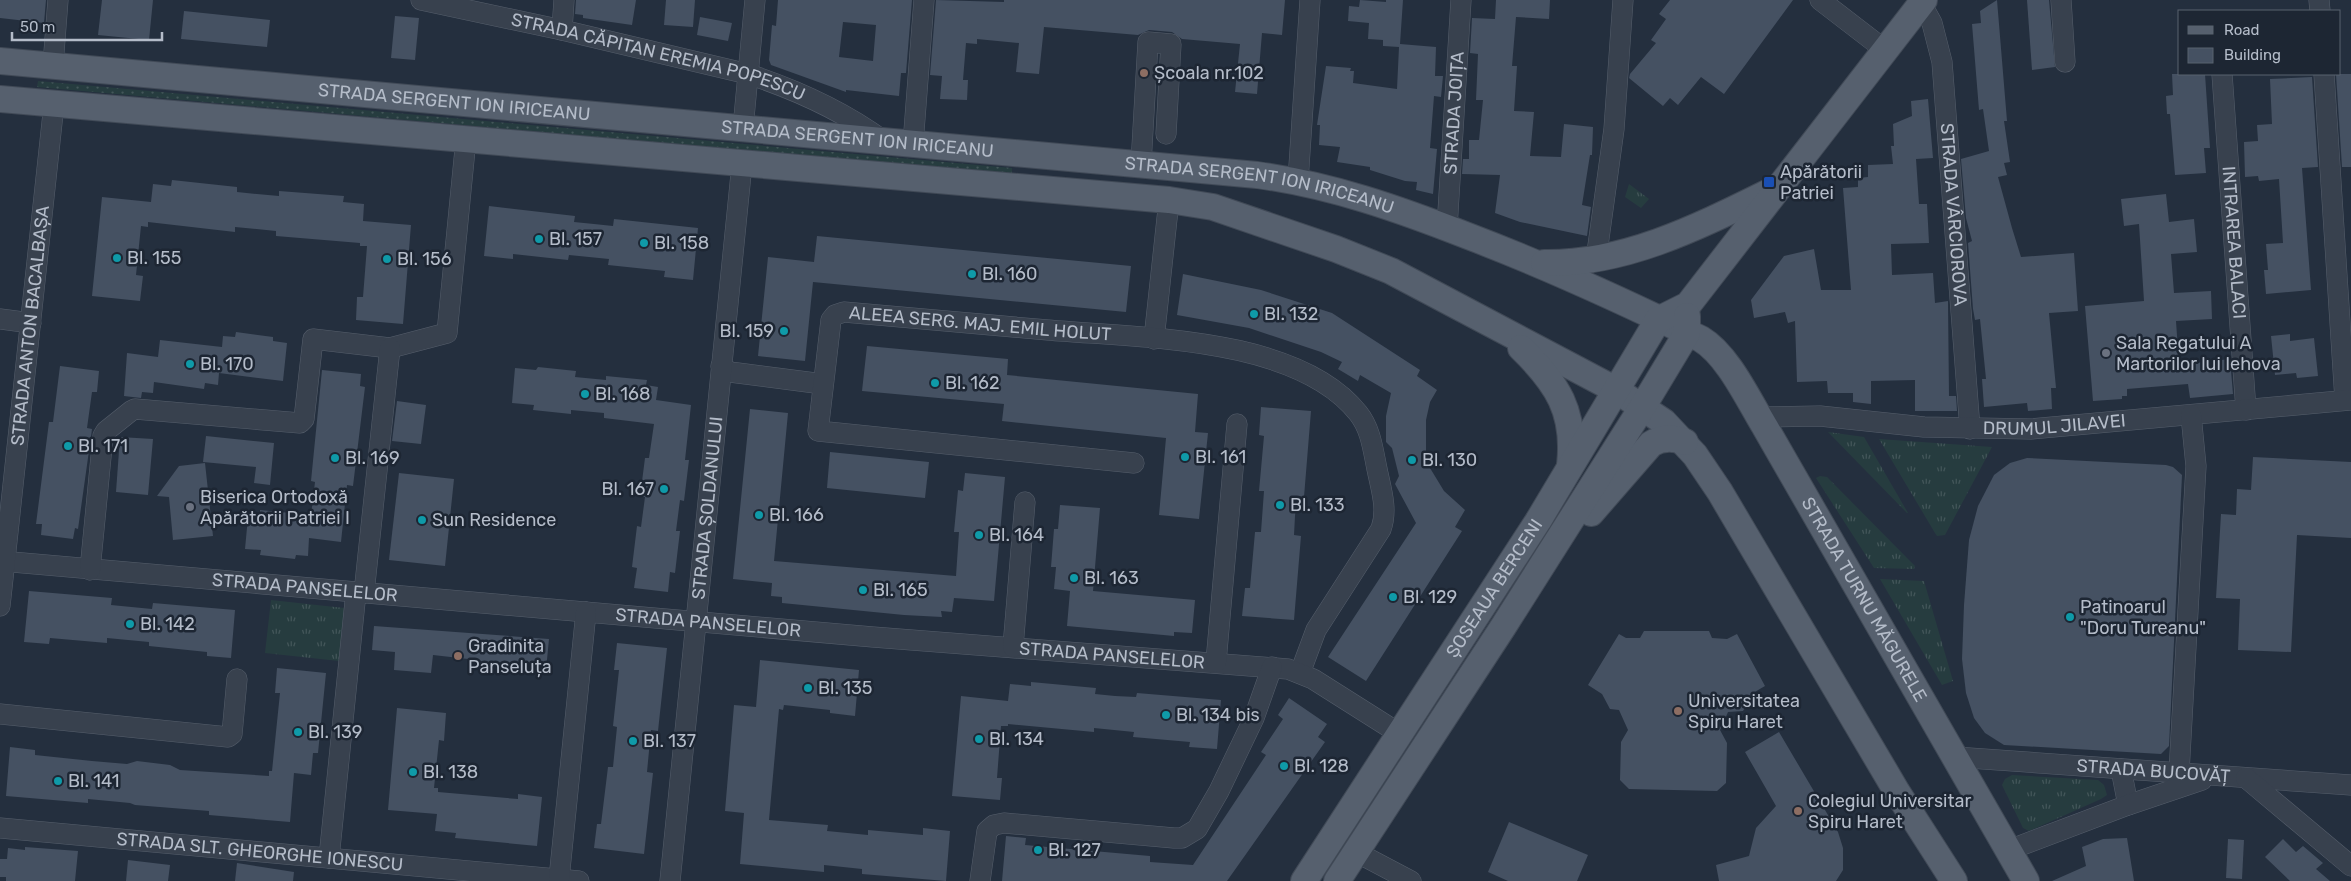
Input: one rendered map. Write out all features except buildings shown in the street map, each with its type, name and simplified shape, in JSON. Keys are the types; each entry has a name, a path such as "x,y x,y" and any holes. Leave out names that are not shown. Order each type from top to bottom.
{"main road":[{"path":"1643,406 1638,372 1652,328 1688,305 1776,188 1923,2"},
{"name":"STRADA SERGENT ION IRICEANU","path":"0,61 1141,164 1298,181 1356,195 1540,263 1652,328 1687,333"},
{"name":"STRADA SERGENT ION IRICEANU","path":"0,99 1169,200 1213,207 1358,258 1420,285 1616,390"},
{"path":"1540,263 1575,263 1596,260 1654,243 1776,188"},
{"name":"ȘOSEAUA BERCENI","path":"1337,881 1643,406 1687,333 1688,305"},
{"name":"ȘOSEAUA BERCENI","path":"1304,881 1570,468 1652,328"},
{"path":"1502,330 1540,368 1564,404 1571,430 1570,468"},
{"path":"1687,333 1670,341 1652,361 1616,390 1643,406 1664,422 1685,442 1730,509 1892,784 1952,880"},
{"name":"STRADA TURNU MĂGURELE","path":"1687,333 1706,342 1716,352 1759,417 2026,881"},
{"path":"1548,555 1570,539 1645,449 1663,439 1675,438 1685,442"},
{"path":"1400,734 1423,749"}],"street":[{"path":"52,65 58,0"},
{"name":"STRADA CĂPITAN EREMIA POPESCU","path":"421,0 562,30 748,74 832,108 854,120 884,141"},
{"path":"562,30 564,0"},
{"path":"742,128 755,0"},
{"path":"913,144 924,0"},
{"path":"1298,181 1310,0"},
{"name":"STRADA JOIȚA","path":"1447,228 1461,0"},
{"path":"1596,260 1614,129 1623,0"},
{"path":"1820,0 1885,50"},
{"path":"2061,0 2065,62"},
{"name":"STRADA VÂRCIOROVA","path":"1923,2 1932,23 1942,62 1970,429"},
{"path":"1141,164 1148,42 1171,44 1166,134"},
{"name":"INTRAREA BALACI","path":"2222,75 2246,410"},
{"path":"2324,75 2348,400"},
{"name":"STRADA ANTON BACALBAȘA","path":"0,606 2,561 31,323 54,104"},
{"path":"90,570 103,436 106,431 135,409 300,424 304,419 313,339 390,348 447,333 466,139"},
{"name":"STRADA ȘOLDANULUI","path":"670,881 742,164"},
{"path":"1154,339 1169,200"},
{"name":"ALEEA SERG. MAJ. EMIL HOLUT","path":"1134,463 818,431 830,323 835,315 841,312 1154,339 1239,350 1283,364 1321,381 1349,404 1364,422 1372,443 1383,499 1383,522 1316,630 1300,673"},
{"path":"0,319 31,323"},
{"path":"329,858 390,348"},
{"path":"721,366 730,372 824,384"},
{"name":"DRUMUL JILAVEI","path":"1759,417 1820,416 1896,425 1970,429 2058,427 2348,400"},
{"path":"2179,773 2196,466 2192,415"},
{"path":"1216,662 1236,424"},
{"path":"1014,647 1025,502"},
{"name":"STRADA PANSELELOR","path":"2,561 696,622 1272,667 1300,673 1400,734"},
{"path":"559,879 586,612"},
{"path":"980,881 987,831 994,825 1004,822 1174,838 1182,838 1197,829 1238,753 1254,718 1272,667"},
{"path":"0,714 228,737 232,734 237,679"},
{"name":"STRADA BUCOVĂȚ","path":"1955,757 2351,785"},
{"path":"2121,769 2128,805"},
{"path":"2009,850 2189,783 2225,776"},
{"path":"2246,778 2351,866"},
{"name":"STRADA SLT. GHEORGHE IONESCU","path":"0,828 579,881"},
{"path":"1356,852 1411,881"}],"green space":[{"path":"38,81 1012,168 1012,174 37,87"},
{"path":"1629,184 1649,199 1641,208 1625,197"},
{"path":"1828,432 1864,437 1908,513 1907,513"},
{"path":"1879,439 1992,447 1945,535 1937,536"},
{"path":"1820,476 1827,477 1915,566 1914,569 1874,568 1816,478"},
{"path":"1880,579 1924,581 1953,681 1942,685"},
{"path":"271,600 344,608 339,661 265,653"},
{"path":"2012,775 2098,780 2104,785 2107,795 2029,831 2023,828 2002,785 2005,779"}],"place":[{"name":"Școala nr.102","path":"1144,73"},
{"name":"Apărătorii Patriei","path":"1769,182"},
{"name":"Bl. 157","path":"539,239"},
{"name":"Bl. 158","path":"644,243"},
{"name":"Bl. 155","path":"117,258"},
{"name":"Bl. 156","path":"387,259"},
{"name":"Bl. 160","path":"972,274"},
{"name":"Bl. 132","path":"1254,314"},
{"name":"Bl. 159","path":"784,331"},
{"name":"Sala Regatului A Martorilor lui Iehova","path":"2106,353"},
{"name":"Bl. 170","path":"190,364"},
{"name":"Bl. 162","path":"935,383"},
{"name":"Bl. 168","path":"585,394"},
{"name":"Bl. 171","path":"68,446"},
{"name":"Bl. 161","path":"1185,457"},
{"name":"Bl. 169","path":"335,458"},
{"name":"Bl. 130","path":"1412,460"},
{"name":"Bl. 167","path":"664,489"},
{"name":"Bl. 133","path":"1280,505"},
{"name":"Biserica Ortodoxă Apărătorii Patriei I","path":"190,507"},
{"name":"Bl. 166","path":"759,515"},
{"name":"Sun Residence","path":"422,520"},
{"name":"Bl. 164","path":"979,535"},
{"name":"Bl. 163","path":"1074,578"},
{"name":"Bl. 165","path":"863,590"},
{"name":"Bl. 129","path":"1393,597"},
{"name":"Patinoarul \"Doru Tureanu\"","path":"2070,617"},
{"name":"Bl. 142","path":"130,624"},
{"name":"Gradinita Panseluța","path":"458,656"},
{"name":"Bl. 135","path":"808,688"},
{"name":"Universitatea Spiru Haret","path":"1678,711"},
{"name":"Bl. 134 bis","path":"1166,715"},
{"name":"Bl. 139","path":"298,732"},
{"name":"Bl. 134","path":"979,739"},
{"name":"Bl. 137","path":"633,741"},
{"name":"Bl. 128","path":"1284,766"},
{"name":"Bl. 138","path":"413,772"},
{"name":"Bl. 141","path":"58,781"},
{"name":"Colegiul Universitar Spiru Haret","path":"1798,811"},
{"name":"Bl. 127","path":"1038,850"}]}
